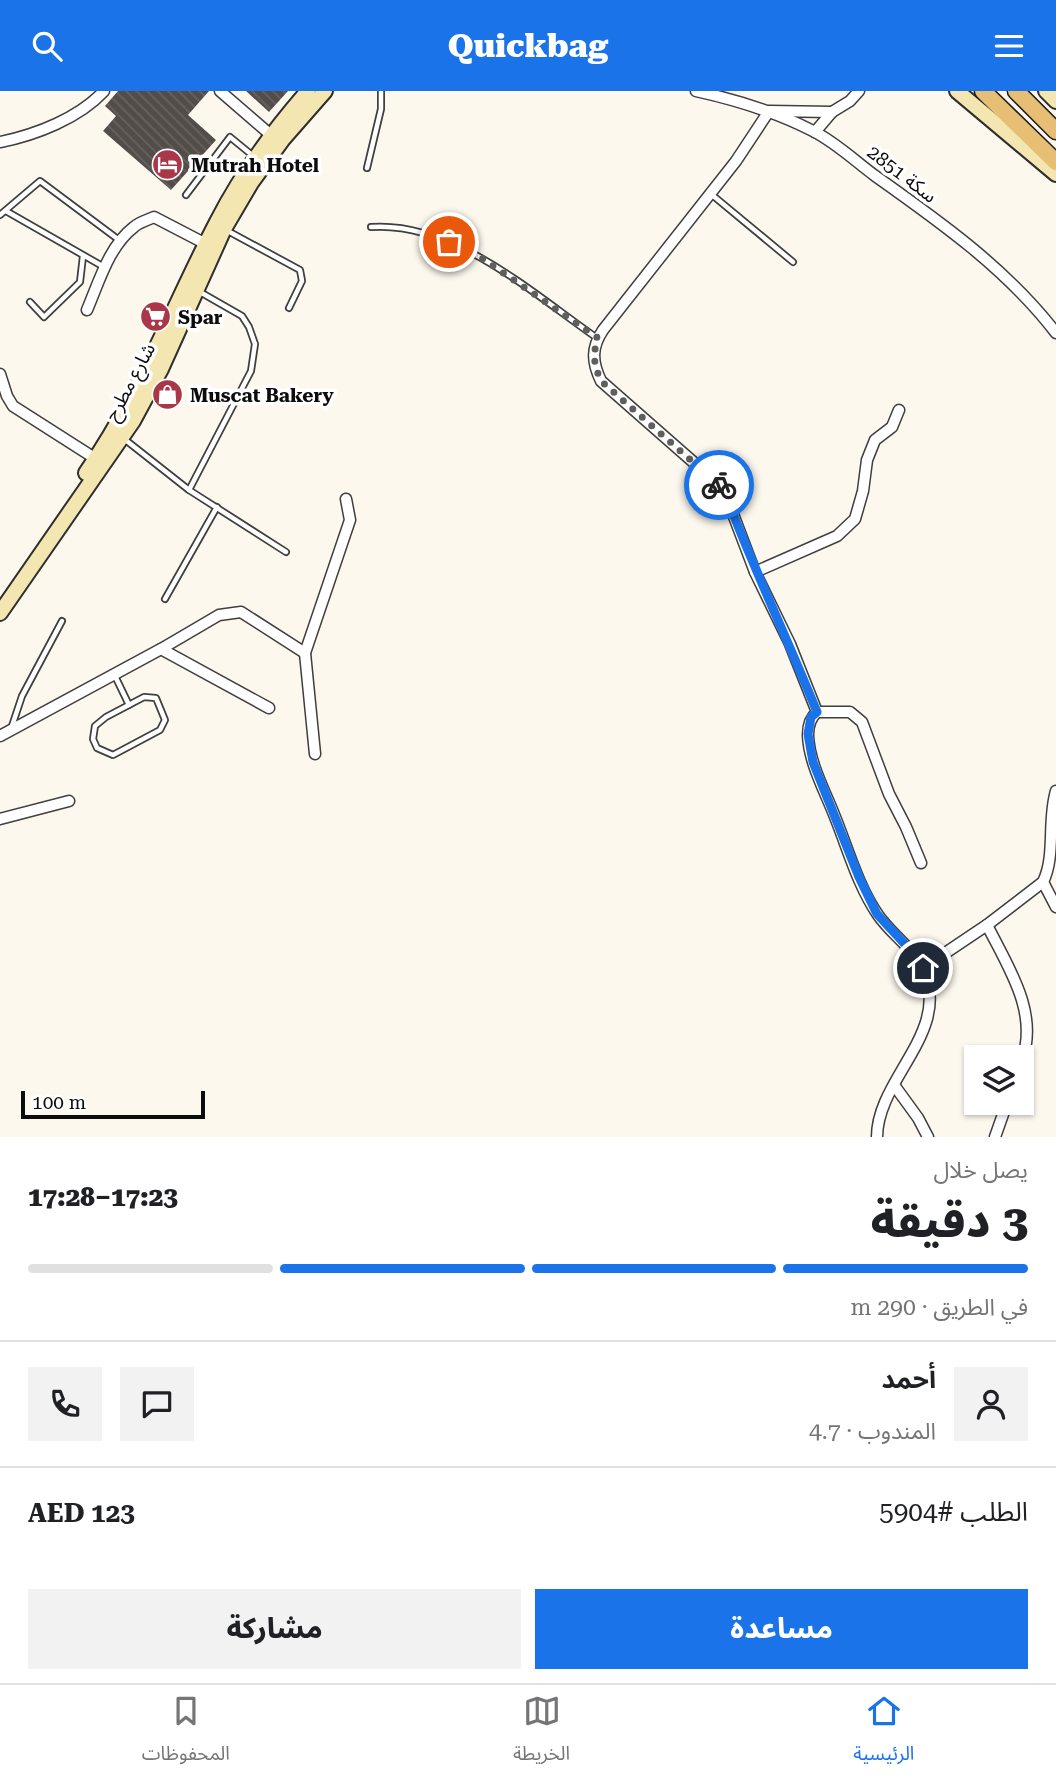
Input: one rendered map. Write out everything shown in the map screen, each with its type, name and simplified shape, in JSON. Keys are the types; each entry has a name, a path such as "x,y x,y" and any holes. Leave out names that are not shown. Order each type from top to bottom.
{"main road":[{"name":"شارع مطرح","path":"0,597 96,459 136,393 229,200 256,158 308,91"},
{"name":"شارع مطرح","path":"0,613 123,438 152,387 224,229 267,161 324,91"},
{"path":"957,91 1056,174"},
{"path":"983,91 1056,162"},
{"path":"1016,91 1056,128"},
{"path":"1027,91 1056,128"},
{"path":"1046,91 1056,101"}],"street":[{"path":"0,142 12,140 73,115 104,91"},
{"path":"220,91 272,136"},
{"name":"سكة 2851","path":"696,91 769,111 815,132 912,202 997,270 1024,294 1056,333"},
{"path":"815,132 832,112 850,101 859,91"},
{"path":"817,712 790,645 755,572 725,493 716,481 601,381 593,353 598,338 736,161 769,111 832,112"},
{"path":"87,310 120,240 135,225 154,217 206,244"},
{"path":"0,374 13,406 96,459"},
{"path":"755,572 837,536 855,519 863,491 867,460 875,440 892,426 899,410"},
{"path":"315,754 304,653 350,520 346,499"},
{"path":"0,736 219,615 241,612 304,653"},
{"path":"161,649 269,708"},
{"path":"877,1137 877,1122 922,1034 927,1018 929,989 923,968 915,955 877,914 859,877 813,762 808,734 811,717 817,712 850,712 862,722 889,794 921,863"},
{"path":"923,968 987,925 1043,882 1053,864 1056,791"},
{"path":"0,819 69,801"},
{"path":"1043,882 1056,907"},
{"path":"987,925 1020,992 1028,1023 1026,1045"},
{"path":"894,1085 928,1137"},
{"path":"995,1137 1003,1115"}],"lane":[{"path":"367,168 381,109 381,91"},
{"path":"186,195 230,138 256,158"},
{"path":"0,215 40,181 120,240"},
{"path":"710,194 793,262"},
{"path":"6,211 105,267"},
{"path":"371,227 394,226 428,234 470,250 598,338"},
{"path":"224,229 300,270 302,281 289,308"},
{"path":"30,302 44,317 80,282 83,256"},
{"path":"189,490 251,371 255,344 242,316 197,290"},
{"path":"123,438 189,490 286,552"},
{"path":"165,599 217,507"},
{"path":"10,730 22,696 62,621"},
{"path":"114,675 129,705"},
{"path":"144,697 156,698 165,720 160,730 113,755 97,748 93,739 95,726 129,705 144,697"}],"building":[{"name":"Mutrah Hotel","path":"118,91 209,91 188,115 216,140 171,190 103,131 116,116 105,106"},
{"path":"246,91 288,91 269,112"}],"way so far":[{"path":"449,242 470,250 598,338 593,353 601,381 719,485"}],"place":[{"name":"Mutrah Hotel","path":"168,165"},
{"name":"Spar","path":"155,317"},
{"name":"Muscat Bakery","path":"167,395"}],"route":[{"path":"719,485 725,493 755,572 790,645 817,712 811,717 808,734 813,762 867,896 877,914 915,955 923,968"}]}
